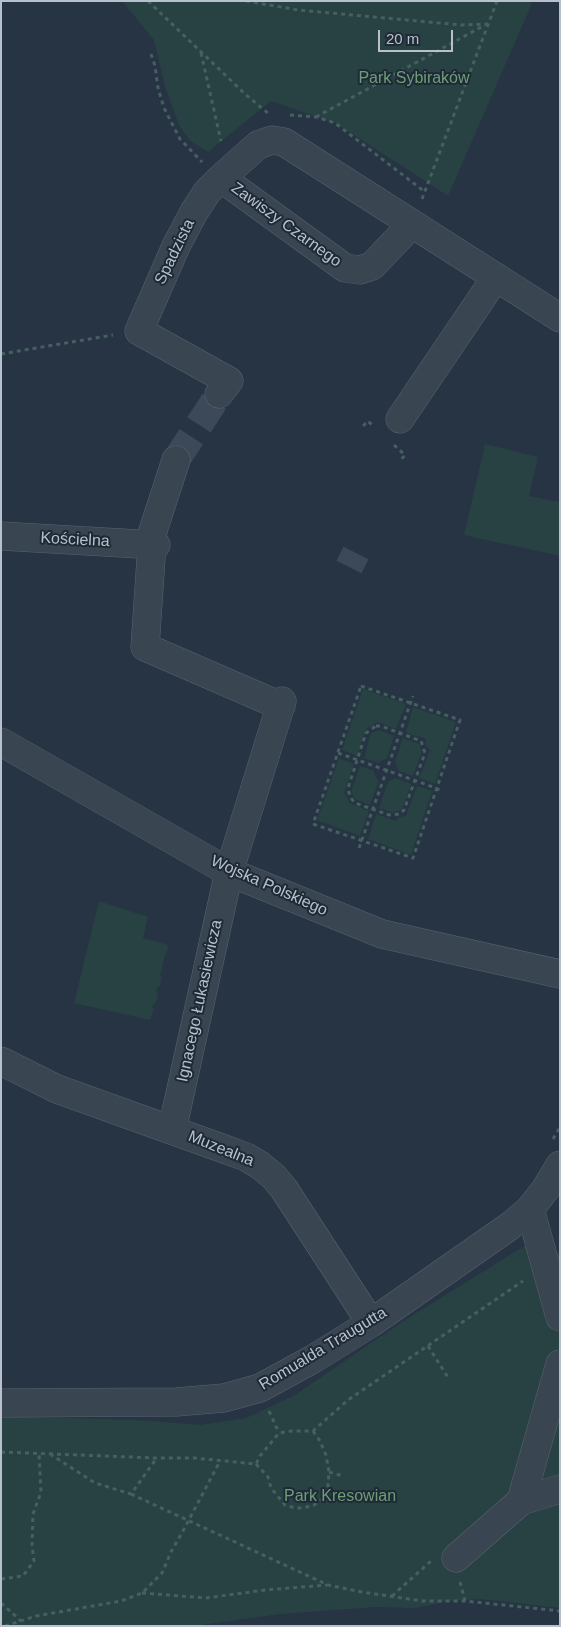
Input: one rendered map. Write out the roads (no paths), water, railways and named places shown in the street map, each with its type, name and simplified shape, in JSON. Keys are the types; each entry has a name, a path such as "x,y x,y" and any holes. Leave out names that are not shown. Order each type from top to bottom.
{"street":[{"name":"Zawiszy Czarnego","path":"416,215 372,266 360,270 345,268 221,178 258,145 272,140 284,142 416,215 496,277 560,318"},
{"name":"Spadzista","path":"219,394 229,381 128,333 194,212 207,192 221,178"},
{"path":"400,418 496,277"},
{"path":"152,544 176,460"},
{"name":"Kościelna","path":"1,536 152,544"},
{"name":"Ignacego Łukasiewicza","path":"152,544 145,647 281,703 228,872 172,1130"},
{"name":"Wojska Polskiego","path":"1,742 228,872 382,934 560,974"},
{"name":"Muzealna","path":"1,1062 56,1089 246,1157 261,1166 274,1177 288,1194 371,1323"},
{"name":"Romualda Traugutta","path":"1,1403 176,1402 224,1398 260,1388 313,1359 371,1323 510,1226 530,1209 545,1190 560,1165"},
{"path":"530,1209 560,1317"},
{"path":"520,1501 558,1379"},
{"path":"456,1558 520,1501 560,1489"}],"tunnel":[{"path":"176,460 219,394"},
{"path":"349,567 356,553"}],"park label":[{"name":"Park Sybiraków","path":"414,79"},
{"name":"Park Kresowian","path":"340,1497"}]}
